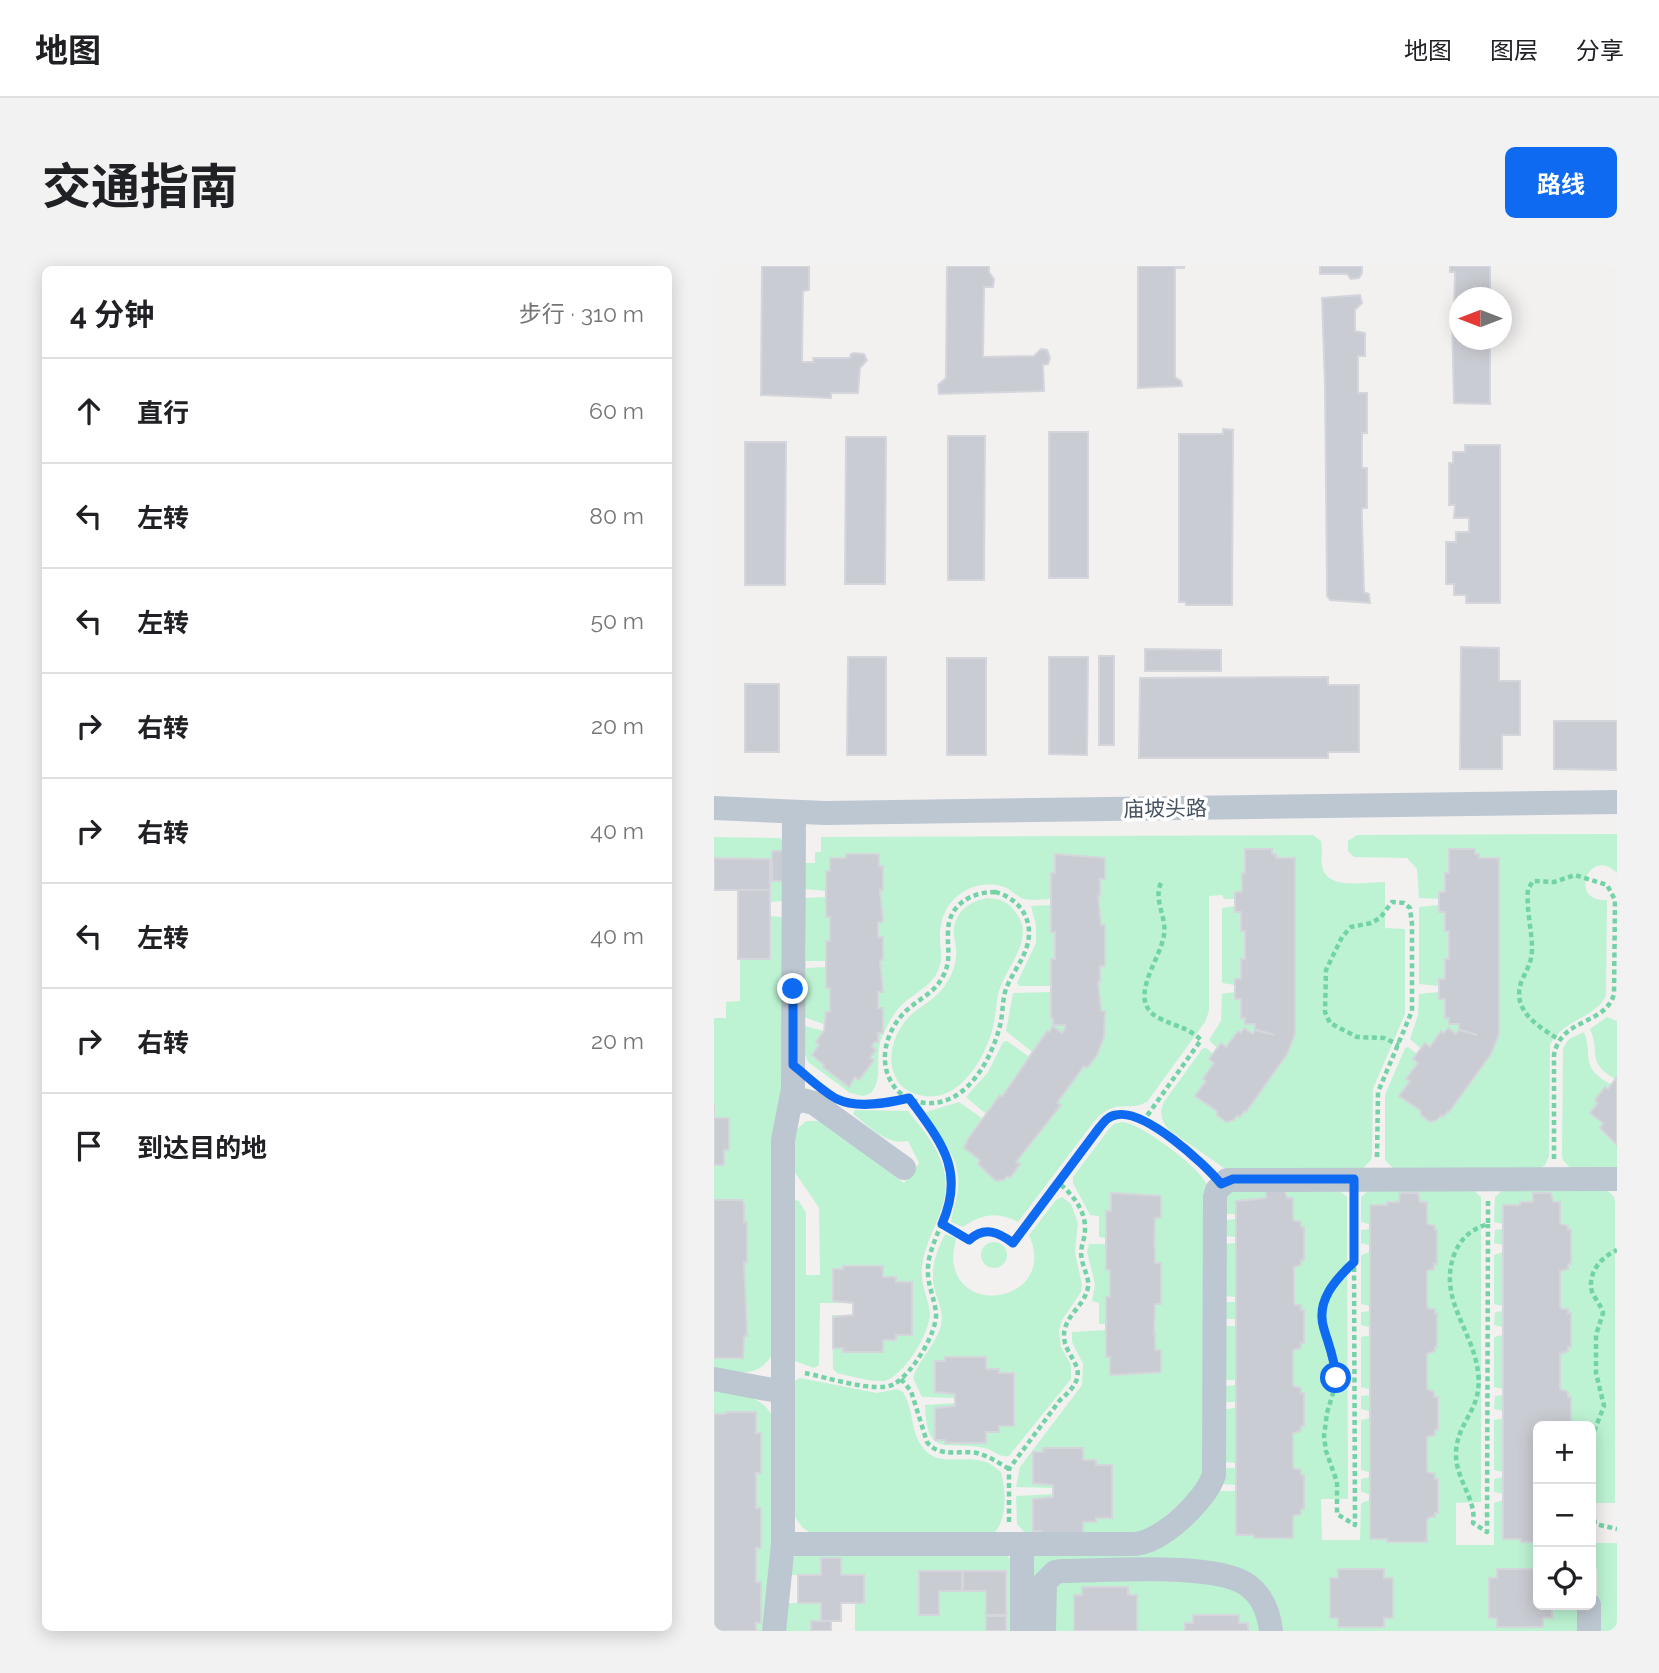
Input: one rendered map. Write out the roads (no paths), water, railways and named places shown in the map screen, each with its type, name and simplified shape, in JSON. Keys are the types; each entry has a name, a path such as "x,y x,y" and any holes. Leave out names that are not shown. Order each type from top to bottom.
{"street":[{"name":"庙坡头路","path":"714,808 794,812 1617,802"},
{"path":"775,1631 783,1544 783,1140 792,1104 794,812"},
{"path":"792,1104 802,1100 814,1103 904,1168"},
{"path":"783,1544 1135,1544 1149,1542 1162,1534 1200,1499 1211,1484 1215,1466 1215,1197 1221,1184 1233,1179 1617,1179"},
{"path":"714,1379 783,1381"},
{"path":"1015,1544 1022,1631"},
{"path":"1044,1631 1045,1582 1055,1572 1192,1571 1226,1576 1248,1585 1266,1608 1271,1631"},
{"path":"1589,1610 1589,1631"}]}
